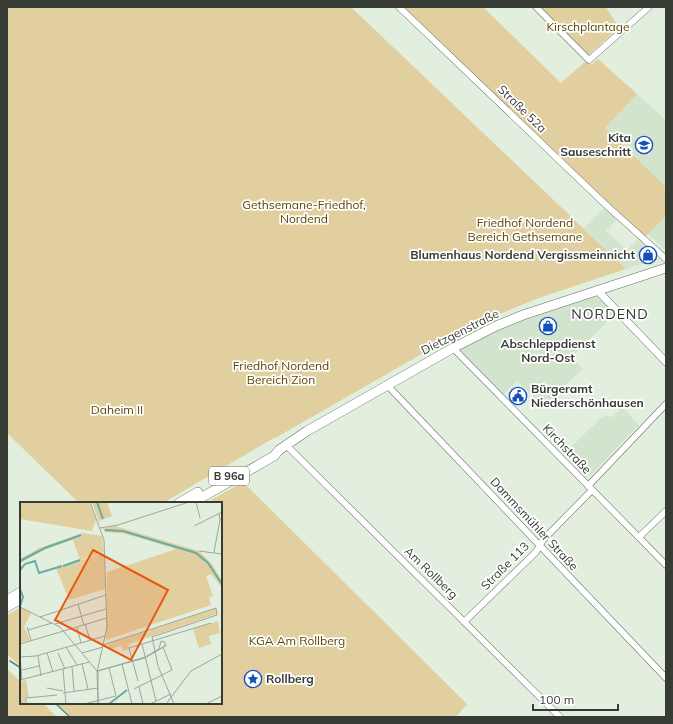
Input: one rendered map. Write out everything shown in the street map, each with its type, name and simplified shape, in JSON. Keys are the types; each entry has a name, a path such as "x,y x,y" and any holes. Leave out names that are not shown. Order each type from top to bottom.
{"main road":[{"name":"Dietzgenstraße","path":"194,502 274,456 307,430 452,348 496,326 514,318 666,268"},
{"name":"Dietzgenstraße","path":"181,502 270,452 283,448"},
{"path":"7,600 20,593"},
{"path":"7,608 20,600"}],"street":[{"name":"Straße 52a","path":"399,7 612,210 666,259"},
{"path":"536,7 589,60 649,7"},
{"path":"597,290 666,362"},
{"name":"Kirchstraße","path":"452,348 666,565"},
{"name":"Dammsmühler Straße","path":"387,385 666,678"},
{"name":"Straße 113","path":"464,622 536,552 543,540 666,404"},
{"name":"Am Rollberg","path":"283,448 464,622 560,717"},
{"path":"639,537 666,512"}],"shaded area":[{"name":"Kita Sauseschritt","path":"637,94 666,120 666,187 605,128"},
{"path":"605,207 617,219 606,231 627,250 638,239 659,259 626,269 584,228"},
{"path":"666,216 666,251 648,234"},
{"path":"596,295 615,314 572,357 583,369 543,406 517,381 503,395 462,354 461,349 463,347 512,324"},
{"path":"622,407 639,425 590,476 570,456 575,451 571,447 602,417 612,417"}],"green space":[{"name":"Gethsemane-Friedhof, Nordend","path":"7,7 351,7 626,269 536,299 492,317 453,336 165,502 78,502 7,433"},
{"path":"399,7 483,7 561,83 586,61 591,65 598,59 637,94 605,128 666,187 666,216 645,237"},
{"name":"Kirschplantage","path":"542,7 606,7 619,28 588,55 540,9"},
{"name":"KGA Am Rollberg","path":"243,482 467,704 456,717 71,717 58,704 222,704 222,502 208,502"},
{"path":"20,608 20,666 7,654 7,615"},
{"path":"7,669 20,681 20,704 44,704 57,717 7,717"}],"waterway":[{"path":"10,661 20,667"},
{"path":"56,704 70,717"}],"place":[{"name":"Kita Sauseschritt","path":"644,145"},
{"name":"Blumenhaus Nordend Vergissmeinnicht","path":"648,255"},
{"name":"Abschleppdienst Nord-Ost","path":"548,326"},
{"name":"Bürgeramt Niederschönhausen","path":"518,396"},
{"name":"Rollberg","path":"253,679"}],"district":[{"name":"NORDEND","path":"610,314"}],"park label":[{"name":"Friedhof Nordend Bereich Gethsemane","path":"525,230"},
{"name":"Friedhof Nordend Bereich Zion","path":"281,373"},
{"name":"Daheim II","path":"117,410"}]}
